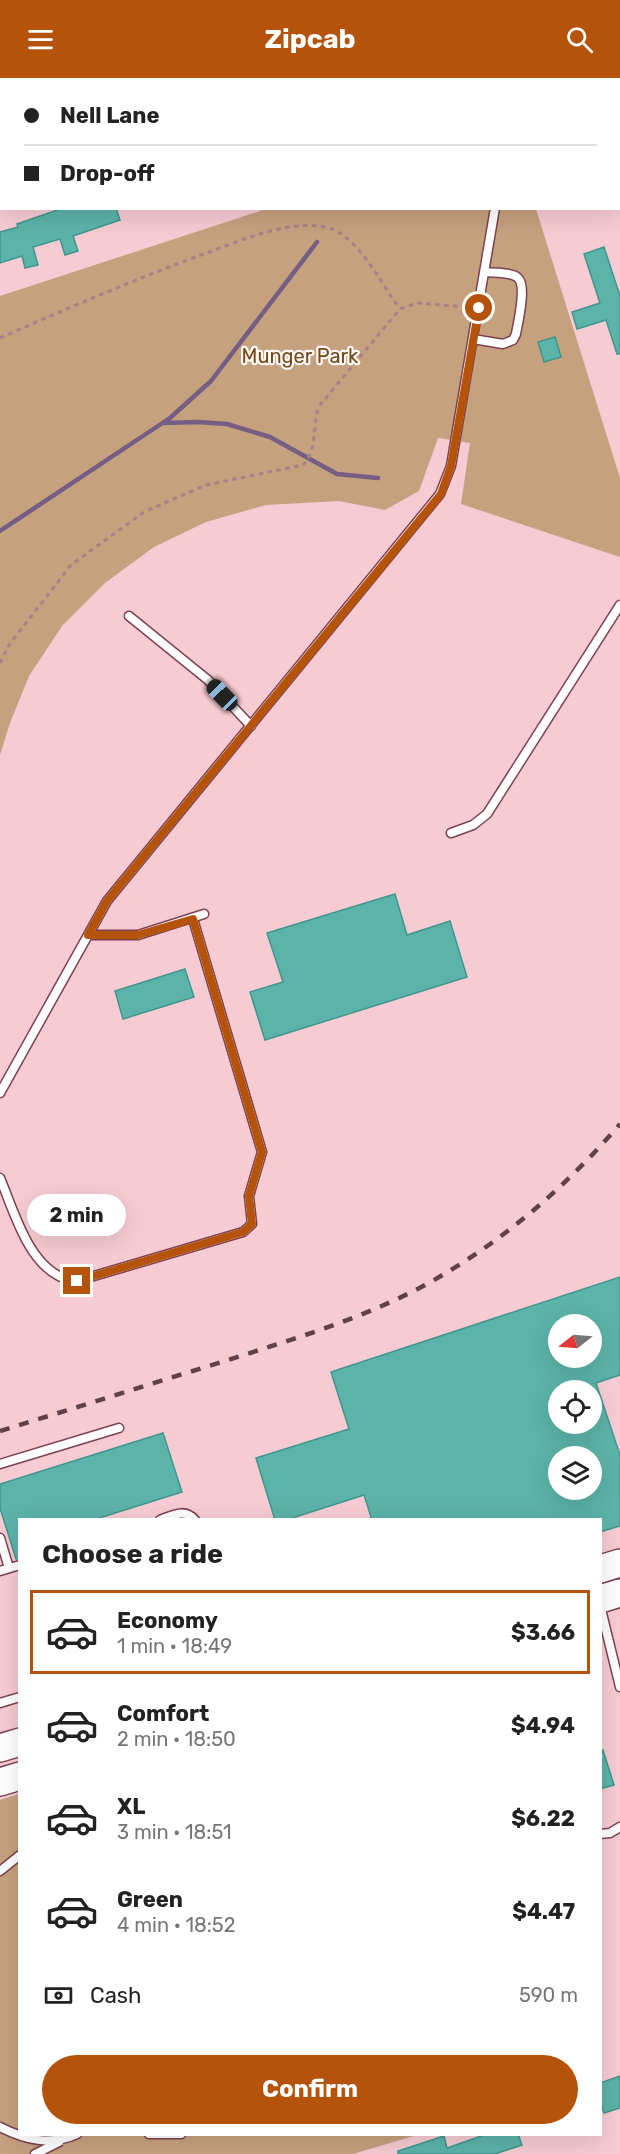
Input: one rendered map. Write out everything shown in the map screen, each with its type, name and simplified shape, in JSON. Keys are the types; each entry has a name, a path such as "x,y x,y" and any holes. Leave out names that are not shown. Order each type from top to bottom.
{"main road":[{"path":"602,1568 620,1563"},
{"path":"602,1598 620,1593"},
{"path":"0,1748 18,1743"},
{"path":"0,1782 18,1777"}],"lane":[{"path":"0,1093 107,901 441,494 451,466 495,210"},
{"path":"473,339 503,344 513,340 516,334 522,284 515,276 485,272"},
{"path":"451,833 473,825 487,814 620,605"},
{"path":"129,616 208,680 251,726"},
{"path":"88,935 138,935 204,914"},
{"path":"0,1178 19,1224 41,1262 60,1277 77,1281 243,1232 252,1224 249,1196 262,1152 193,919"},
{"path":"0,1464 118,1428"},
{"path":"166,1518 183,1512 193,1518"},
{"path":"0,1538 9,1568"},
{"path":"0,1571 18,1566"},
{"path":"602,1611 616,1652 620,1687"},
{"path":"0,1703 18,1698"},
{"path":"602,1834 610,1833 620,1827"},
{"path":"0,1871 18,1857"},
{"path":"0,2127 18,2135"},
{"path":"23,2136 38,2140 59,2141"},
{"path":"35,2154 59,2141 75,2136"}],"path":[{"path":"0,338 118,286 246,239 289,227 326,228 344,235 358,246 400,309"},
{"path":"0,663 9,645 71,565 144,512 206,485 298,468 308,460 314,420 319,406 400,309 425,303 498,311"}],"green space":[{"name":"Munger Park","path":"263,210 536,210 620,478 620,557 461,504 470,443 438,438 419,491 385,510 339,501 266,505 206,522 154,547 105,583 62,626 29,676 0,755 0,296"},
{"path":"18,1794 18,2136 414,2136 353,2154 0,2154 0,1800"}],"building":[{"path":"57,210 117,210 120,220 73,236 78,251 65,255 60,239 33,247 38,265 25,268 22,256 0,263 0,232 18,227 17,224"},
{"path":"604,247 620,296 620,354 617,354 606,320 577,329 572,312 600,303 584,254"},
{"path":"555,337 561,357 544,362 538,342"},
{"path":"395,894 407,935 450,921 467,977 265,1040 250,992 283,982 267,933"},
{"path":"185,969 194,997 123,1019 115,991"},
{"path":"620,1277 620,1375 602,1381 548,1380 548,1434 602,1434 602,1401 620,1455 620,1526 602,1531 602,1518 371,1518 364,1495 292,1518 274,1518 256,1458 349,1429 331,1372"},
{"path":"163,1433 182,1492 99,1518 18,1518 18,1559 16,1559 0,1508 0,1484"},
{"path":"602,1750 603,1750 614,1785 602,1788"},
{"path":"620,2076 620,2108 604,2113 602,2082"},
{"path":"444,2136 447,2148 481,2136 519,2136 522,2145 495,2154 398,2154 398,2151"}],"waterway":[{"path":"0,531 170,418 211,381 317,242"},
{"path":"164,423 227,424 270,437 337,474 378,478"}],"railway":[{"path":"0,1431 302,1336 401,1297 453,1269 505,1233 553,1193 620,1124"}],"route":[{"path":"77,1281 243,1232 252,1224 249,1196 262,1152 193,919 138,935 88,935 107,901 441,494 451,466 479,308"}]}
